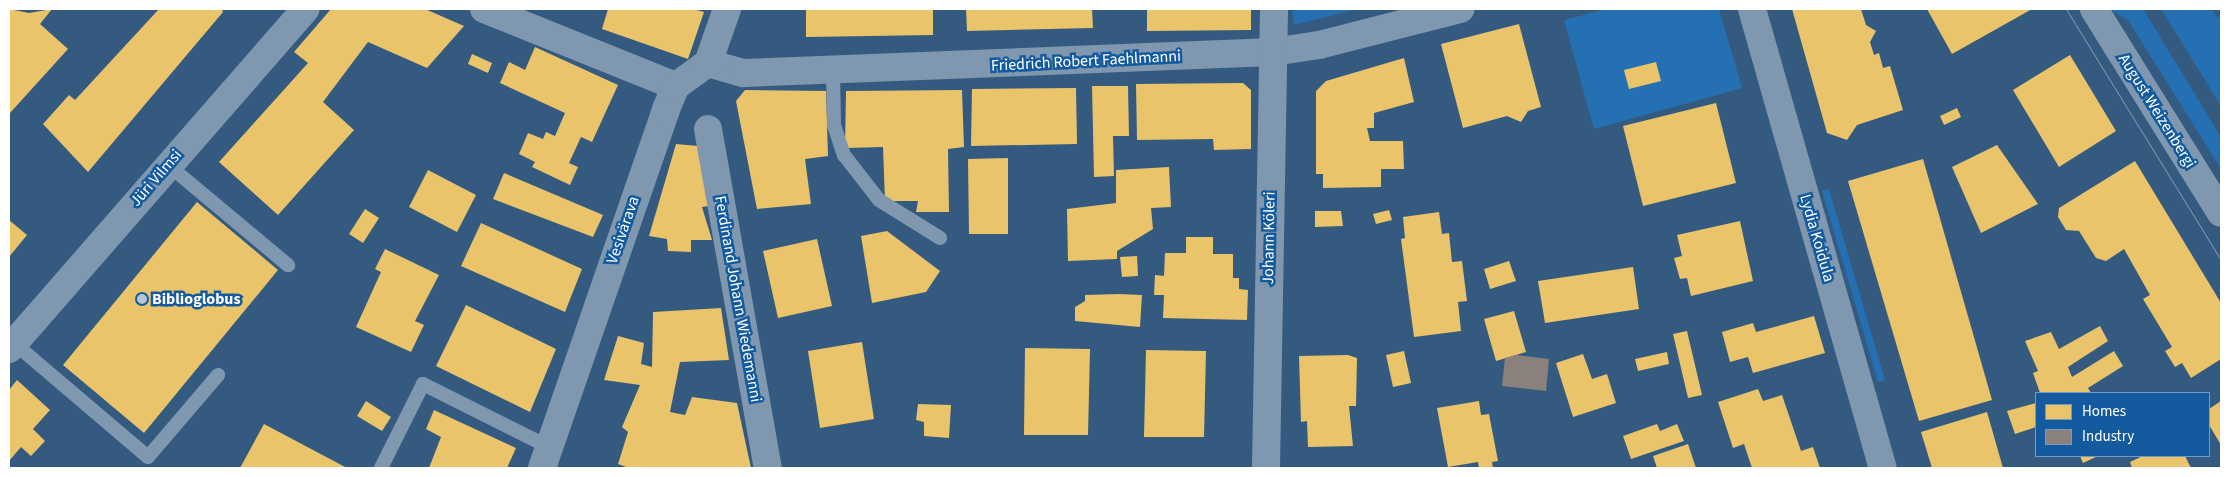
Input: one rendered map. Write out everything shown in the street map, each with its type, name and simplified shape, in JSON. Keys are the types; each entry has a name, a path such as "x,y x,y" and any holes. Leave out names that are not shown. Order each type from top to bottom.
{"street":[{"name":"Jüri Vilmsi","path":"11,346 167,164 306,9"},
{"path":"484,9 676,86 708,63 727,9"},
{"name":"Johann Köleri","path":"1266,468 1274,9"},
{"name":"Friedrich Robert Faehlmanni","path":"708,63 744,72 833,71 1273,52 1319,45 1460,9"},
{"name":"Lydia Koidula","path":"1752,9 1883,468"},
{"name":"August Weizenbergi","path":"2094,9 2221,213"},
{"name":"Vesivärava","path":"545,458 676,86"},
{"name":"Ferdinand Johann Wiedemanni","path":"708,129 768,468"}],"lane":[{"path":"833,71 834,125 844,154 879,200 940,238"},
{"path":"167,164 288,265"},
{"path":"11,346 148,457 218,375"},
{"path":"381,468 423,384 545,458"}],"shaded area":[{"path":"1292,9 1357,9 1294,25"},
{"path":"1606,9 1719,9 1742,88 1594,129 1564,20"},
{"path":"2109,9 2143,9 2221,137 2221,169 2128,20"},
{"path":"2161,9 2212,9 2218,18 2221,16 2221,106"},
{"path":"1829,189 1885,380 1878,382 1822,191"}],"building: Homes":[{"path":"9,9 29,13 52,9 40,24 68,49 10,113"},
{"path":"159,9 222,9 223,12 88,172 43,124 69,95 75,100"},
{"path":"331,9 425,9 464,26 427,68 368,42 323,102 354,130 278,215 219,162 308,63 294,52"},
{"path":"608,9 693,9 704,12 688,59 602,29"},
{"path":"806,9 933,9 933,35 806,37"},
{"path":"966,9 1092,9 1093,28 967,31"},
{"path":"1147,9 1251,9 1251,30 1147,31"},
{"path":"1792,9 1861,9 1866,25 1876,31 1870,42 1874,55 1879,53 1883,68 1890,66 1903,110 1857,125 1847,140 1827,133"},
{"path":"1927,9 2032,9 1952,54"},
{"path":"1519,24 1541,107 1528,111 1521,122 1507,116 1463,128 1441,44"},
{"path":"535,47 618,85 592,142 581,137 569,163 578,167 570,185 532,167 535,162 519,154 528,133 543,139 546,132 555,136 565,113 500,83 509,62 525,70"},
{"path":"472,54 492,63 488,73 468,64"},
{"path":"2070,55 2116,131 2059,167 2013,90"},
{"path":"1404,58 1414,102 1374,113 1374,128 1367,128 1370,141 1403,141 1404,169 1381,169 1381,187 1323,188 1323,174 1316,174 1316,91 1326,81"},
{"path":"1656,62 1661,81 1629,89 1624,70"},
{"path":"1243,83 1251,90 1251,149 1214,150 1213,139 1137,140 1136,84"},
{"path":"1092,86 1128,86 1129,136 1113,136 1114,176 1094,177"},
{"path":"1076,88 1077,144 971,146 972,89"},
{"path":"745,90 826,91 828,156 805,159 811,204 757,209 736,101"},
{"path":"962,90 964,147 948,149 949,212 916,212 918,201 885,201 883,147 845,148 846,91"},
{"path":"1716,103 1736,183 1643,206 1623,126"},
{"path":"1957,108 1961,117 1944,125 1940,116"},
{"path":"676,144 698,146 709,206 702,207 712,240 691,240 691,252 668,251 667,239 649,236"},
{"path":"1997,145 2038,204 1981,233 1952,167"},
{"path":"1008,158 1008,234 969,234 968,159"},
{"path":"1923,159 1992,400 1919,421 1848,181"},
{"path":"2135,161 2221,303 2221,359 2191,378 2182,363 2175,367 2165,351 2172,347 2143,299 2150,295 2124,249 2106,261 2096,258 2079,231 2066,230 2058,217 2059,208"},
{"path":"1169,167 1171,207 1151,208 1153,229 1117,251 1117,259 1068,261 1067,209 1116,203 1116,170"},
{"path":"428,170 476,195 457,232 409,207"},
{"path":"504,173 603,215 593,237 493,199"},
{"path":"197,202 278,270 144,433 63,365"},
{"path":"365,209 379,218 363,243 349,234"},
{"path":"1389,210 1392,220 1376,224 1373,214"},
{"path":"1315,211 1341,211 1343,226 1315,227"},
{"path":"1439,212 1442,234 1449,233 1452,262 1462,261 1467,301 1458,302 1461,331 1414,337 1401,239 1405,238 1403,217"},
{"path":"9,220 27,235 9,257"},
{"path":"1740,221 1753,281 1691,296 1687,278 1680,279 1674,258 1682,256 1677,235"},
{"path":"481,223 582,269 565,312 461,266"},
{"path":"887,231 940,271 926,292 872,303 861,236"},
{"path":"1186,237 1213,237 1213,254 1233,254 1233,278 1239,278 1239,289 1248,290 1247,320 1163,318 1164,295 1154,295 1155,275 1164,276 1165,253 1186,253"},
{"path":"817,239 832,306 778,318 763,251"},
{"path":"385,249 439,275 415,321 424,325 411,352 356,327 381,272 375,269"},
{"path":"1137,256 1138,276 1122,277 1120,257"},
{"path":"1509,261 1516,281 1490,289 1484,269"},
{"path":"1633,267 1639,309 1545,323 1538,281"},
{"path":"1085,295 1142,295 1140,327 1075,321 1075,307 1085,301"},
{"path":"466,305 556,349 530,412 436,366"},
{"path":"721,308 729,360 680,362 670,412 685,415 692,397 737,403 751,468 629,468 618,464 628,432 622,427 640,385 604,380 618,336 644,343 641,364 652,367 653,312"},
{"path":"1514,311 1526,352 1496,361 1484,319"},
{"path":"1814,316 1825,353 1753,373 1748,357 1730,362 1722,332 1753,323 1756,332"},
{"path":"2100,326 2108,341 2068,367 2072,377 2114,351 2123,366 2088,388 2090,392 2040,392 2033,373 2038,371 2025,341 2051,332 2059,349"},
{"path":"1687,331 1702,395 1688,398 1673,334"},
{"path":"862,342 874,419 820,428 808,351"},
{"path":"1025,348 1090,349 1088,435 1024,435"},
{"path":"1146,350 1206,351 1204,437 1144,437"},
{"path":"1404,351 1411,383 1393,387 1386,355"},
{"path":"1667,352 1669,364 1638,371 1635,359"},
{"path":"1583,354 1592,379 1607,374 1616,403 1573,417 1556,363"},
{"path":"1348,355 1357,358 1356,406 1349,406 1353,446 1308,447 1307,421 1301,422 1299,356"},
{"path":"17,380 50,410 33,429 45,441 31,456 21,447 9,461 9,390"},
{"path":"1758,389 1763,401 1782,395 1801,451 1813,447 1820,468 1752,468 1744,444 1733,448 1718,402"},
{"path":"366,401 391,417 382,431 357,416"},
{"path":"1479,401 1481,415 1489,414 1498,461 1492,462 1493,468 1479,468 1478,462 1448,467 1437,408"},
{"path":"2221,401 2221,445 2210,427 2210,408"},
{"path":"2035,403 2035,427 2015,434 2007,411"},
{"path":"918,404 951,405 949,438 924,436 924,422 916,420"},
{"path":"434,410 516,448 507,468 429,468 441,437 426,429"},
{"path":"1987,412 2003,468 1932,468 1921,432"},
{"path":"264,424 347,468 240,468"},
{"path":"1657,424 1660,431 1677,424 1684,441 1631,459 1623,436"},
{"path":"1688,444 1696,468 1657,468 1653,456"},
{"path":"2080,457 2096,457 2083,463"},
{"path":"2141,457 2186,457 2191,468 2132,468 2130,462"}],"building: Industry":[{"path":"1517,355 1549,359 1546,391 1502,386 1505,358"}],"tram line":[{"path":"2066,9 2221,260"}],"place":[{"name":"Biblioglobus","path":"142,299"}]}
